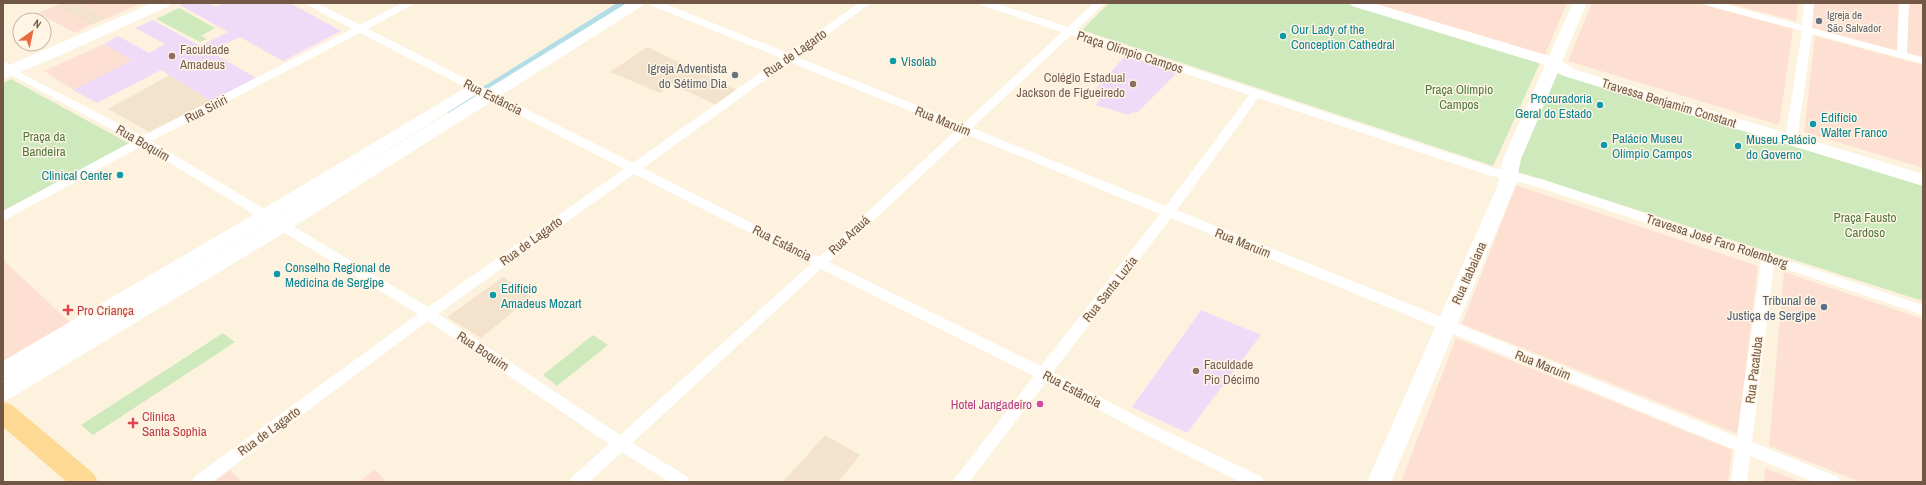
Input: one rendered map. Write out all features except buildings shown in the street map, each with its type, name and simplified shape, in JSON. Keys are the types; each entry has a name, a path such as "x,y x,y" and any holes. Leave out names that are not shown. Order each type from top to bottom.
{"main road":[{"path":"3,412 85,482"}],"street":[{"path":"8,72 36,65 56,52 164,3"},
{"name":"Rua Estância","path":"309,3 635,167 820,263 1043,374 1142,426 1256,482"},
{"name":"Rua Siriri","path":"3,216 410,3"},
{"path":"3,392 483,91 614,3"},
{"path":"483,91 637,3"},
{"name":"Rua Maruim","path":"654,3 1168,214 1832,482"},
{"name":"Rua de Lagarto","path":"200,482 428,314 866,3"},
{"name":"Praça Olímpio Campos","path":"985,3 1492,172 1510,175"},
{"name":"Rua Arauá","path":"578,482 820,263 1100,3"},
{"path":"1357,3 1554,63"},
{"name":"Rua Itabaiana","path":"1379,482 1506,186 1510,175 1512,159 1580,3"},
{"path":"1710,3 1923,61"},
{"path":"1791,140 1807,29 1809,3"},
{"path":"1902,55 1904,3"},
{"name":"Travessa Benjamim Constant","path":"1554,63 1570,73 1923,180"},
{"name":"Rua Boquim","path":"8,72 142,142 428,314 620,443 682,482"},
{"name":"Rua Santa Luzia","path":"960,482 1168,214 1256,93"},
{"name":"Travessa José Faro Rolemberg","path":"1510,175 1536,182 1923,310"},
{"path":"3,371 273,222"},
{"name":"Rua Pacatuba","path":"1739,482 1768,258"}],"shaded area":[{"path":"64,3 82,3 106,19 90,25 54,6"},
{"path":"82,3 141,3 106,19"},
{"name":"Faculdade Amadeus","path":"185,3 208,3 216,7 223,3 290,3 341,31 283,61 240,37 210,51 256,78 211,101 161,70 97,103 73,90 132,60 104,44 118,36 149,53 165,44 135,28 153,20 200,46 228,32 180,5"},
{"path":"1374,3 1567,3 1545,55"},
{"path":"1592,3 1697,3 1793,29 1779,125 1568,61"},
{"path":"1726,3 1798,3 1796,21"},
{"path":"1814,3 1900,3 1899,51 1811,28"},
{"path":"1908,3 1923,3 1923,57 1907,53"},
{"path":"54,6 90,25 75,33 52,21 52,12 40,12"},
{"path":"1815,36 1923,65 1923,168 1804,132"},
{"path":"104,44 133,60 73,90 44,71"},
{"path":"647,47 737,90 716,105 672,84 660,93 610,72"},
{"name":"Colégio Estadual Jackson de Figueiredo","path":"1126,55 1177,73 1137,113 1133,112 1129,115 1096,105 1100,99 1090,95"},
{"path":"170,75 211,101 151,133 108,109"},
{"path":"1516,185 1758,266 1738,434 1462,324"},
{"path":"3,260 73,325 3,365"},
{"path":"1784,272 1923,319 1923,482 1861,482 1769,446"},
{"path":"503,277 531,297 481,338 447,317"},
{"name":"Faculdade Pio Décimo","path":"1201,310 1261,335 1187,433 1132,407"},
{"path":"1456,338 1732,450 1728,482 1401,482"},
{"path":"825,435 860,455 838,482 783,482"},
{"path":"1765,468 1801,482 1764,482"},
{"path":"375,469 387,482 359,482"},
{"path":"230,470 243,482 214,482"}],"green space":[{"name":"Praça Olímpio Campos","path":"1109,3 1346,3 1540,63 1493,166 1082,30"},
{"path":"179,8 215,28 201,36 207,39 200,42 156,19"},
{"name":"Praça Fausto Cardoso","path":"1555,73 1923,184 1923,301 1515,171"},
{"name":"Praça da Bandeira","path":"11,79 130,144 3,211 3,83"},
{"path":"223,333 235,342 93,435 81,425"},
{"path":"593,335 608,345 557,386 543,375"}],"waterway":[{"path":"452,110 625,3"}],"place":[{"name":"Igreja de São Salvador","path":"1819,21"},
{"name":"Our Lady of the Conception Cathedral","path":"1283,36"},
{"name":"Faculdade Amadeus","path":"172,56"},
{"name":"Visolab","path":"893,61"},
{"name":"Igreja Adventista do Sétimo Dia","path":"735,75"},
{"name":"Colégio Estadual Jackson de Figueiredo","path":"1133,84"},
{"name":"Procuradoria Geral do Estado","path":"1600,105"},
{"name":"Edifício Walter Franco","path":"1813,124"},
{"name":"Palácio Museu Olímpio Campos","path":"1604,145"},
{"name":"Museu Palácio do Governo","path":"1738,146"},
{"name":"Clinical Center","path":"120,175"},
{"name":"Conselho Regional de Medicina de Sergipe","path":"277,274"},
{"name":"Edifício Amadeus Mozart","path":"493,295"},
{"name":"Tribunal de Justiça de Sergipe","path":"1824,307"},
{"name":"Pro Criança","path":"68,310"},
{"name":"Faculdade Pio Décimo","path":"1196,371"},
{"name":"Hotel Jangadeiro","path":"1040,404"},
{"name":"Clinica Santa Sophia","path":"133,423"}]}
